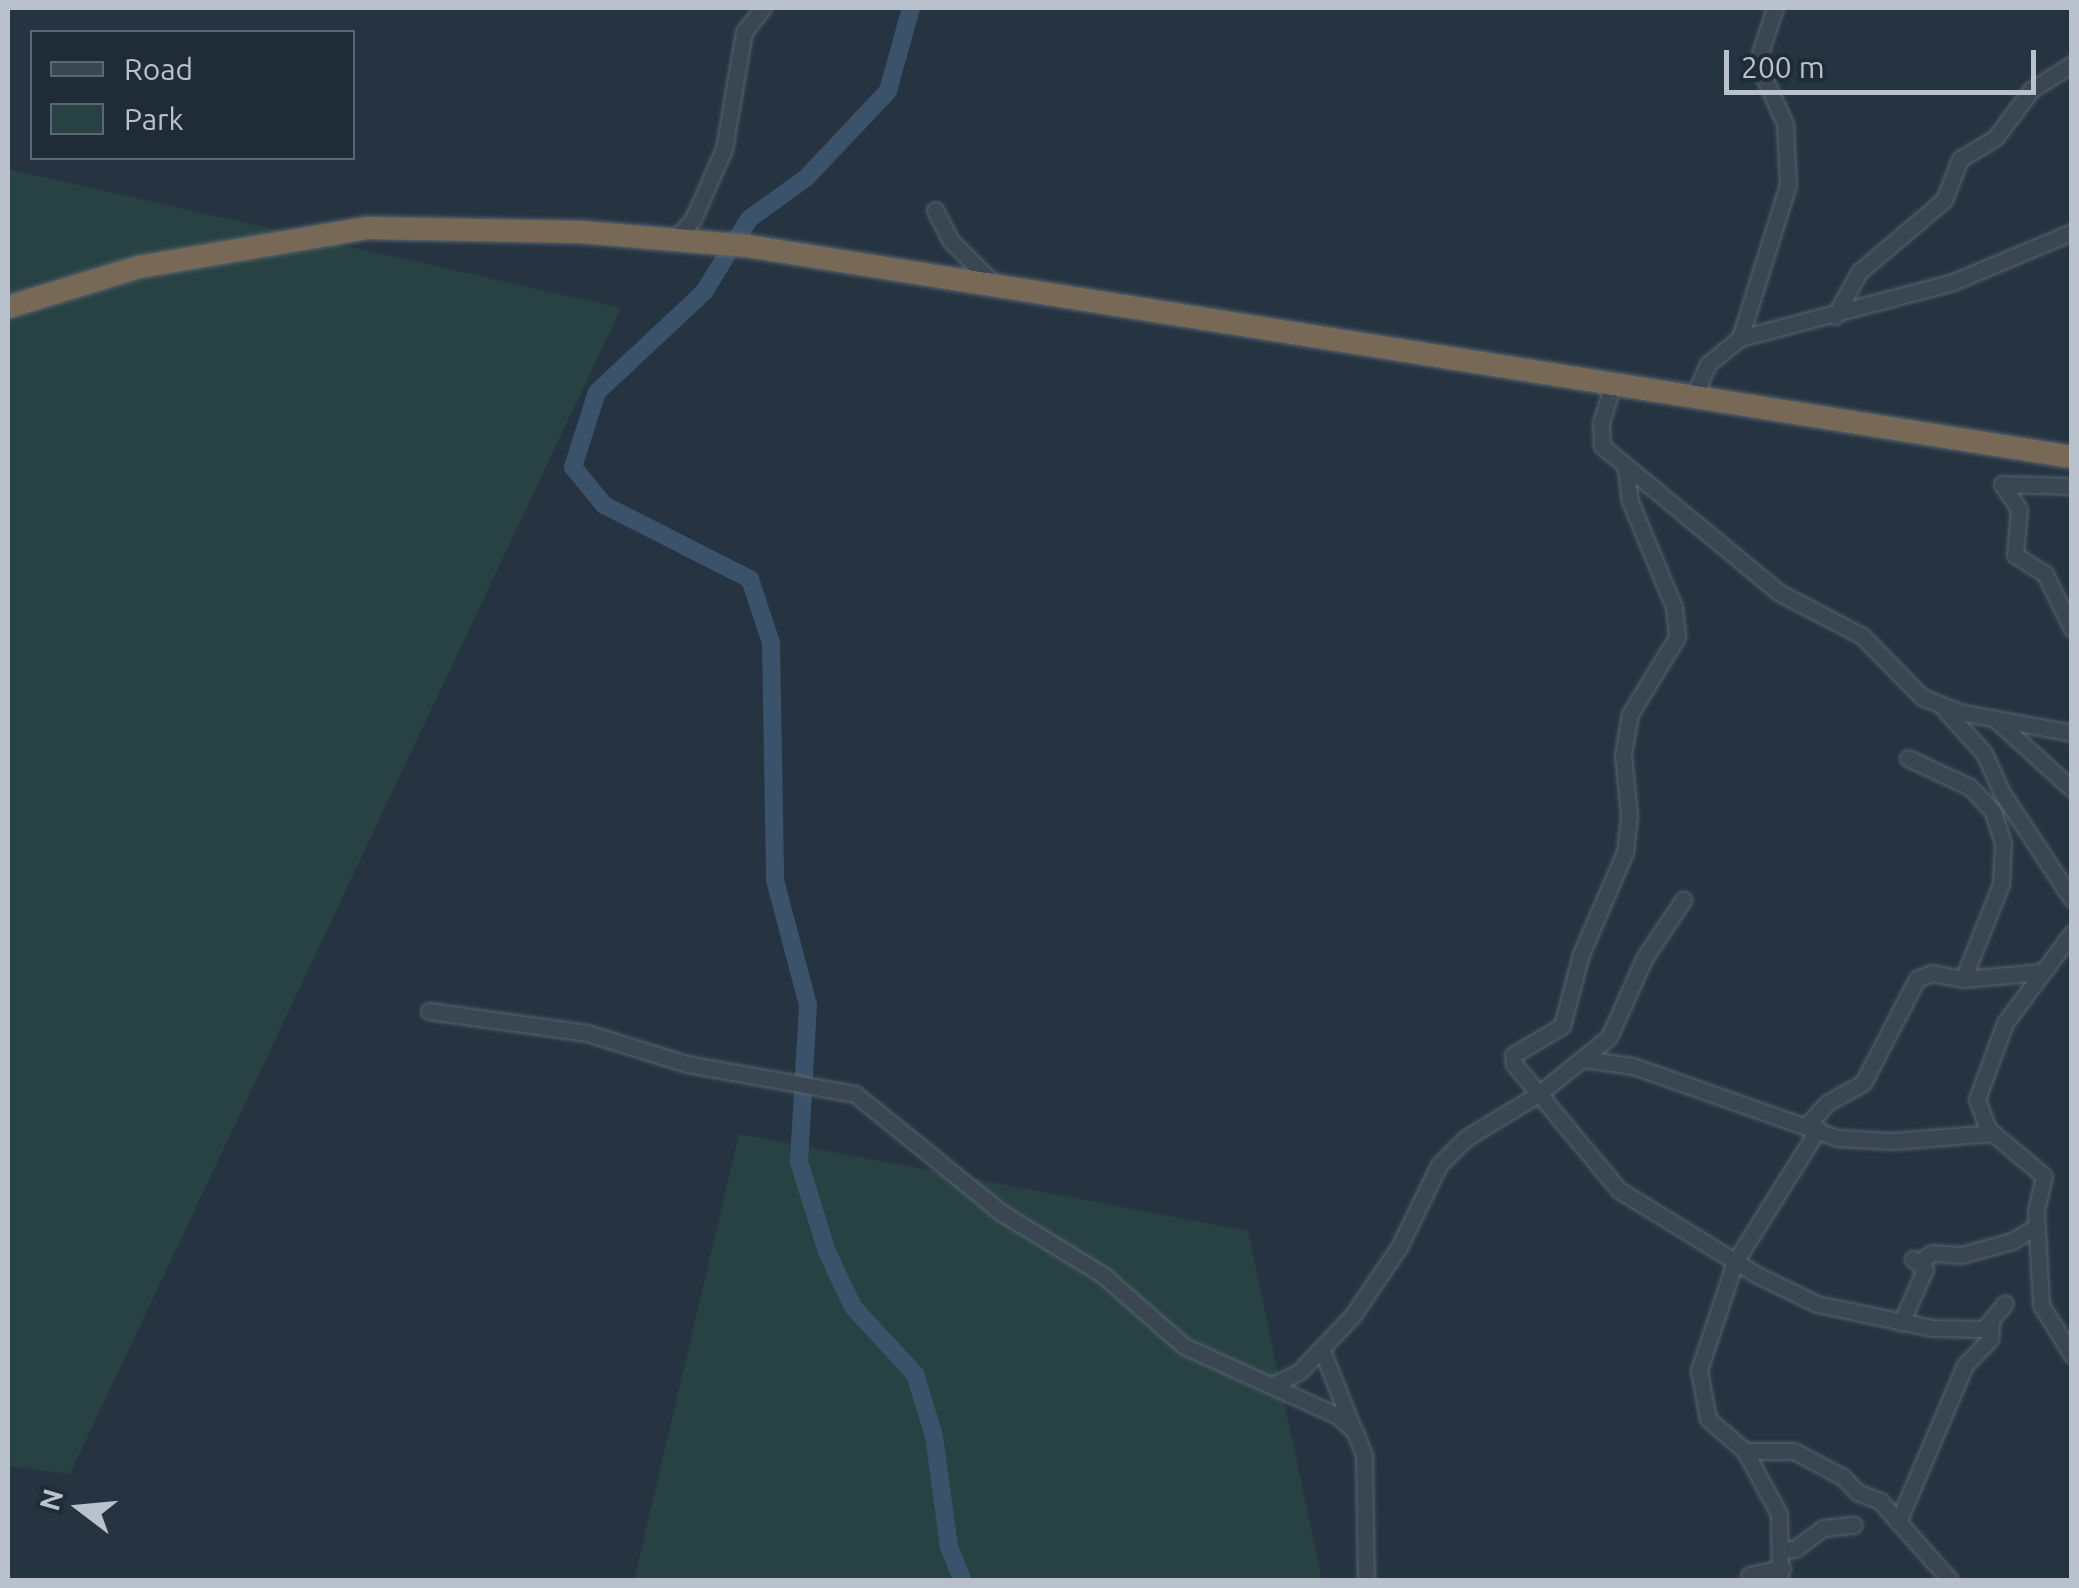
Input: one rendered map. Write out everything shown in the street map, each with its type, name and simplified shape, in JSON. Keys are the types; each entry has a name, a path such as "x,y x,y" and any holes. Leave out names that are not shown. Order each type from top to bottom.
{"highway":[{"path":"8,307 138,266 368,228 496,227 711,247 748,246 1612,388 2072,457"}],"street":[{"path":"672,243 693,219 724,149 744,32 763,8"},
{"path":"1740,338 1788,184 1786,124 1757,62 1774,8"},
{"path":"1834,316 1859,272 1944,200 1960,160 1995,138 2031,90 2072,64"},
{"path":"935,210 973,266 1008,289"},
{"path":"1692,400 1708,364 1740,338 1834,316 1968,277 2072,232"},
{"path":"1612,388 1600,438 1626,470 1780,594 1849,628 1922,698 1937,698 1959,712 1990,714 2072,733"},
{"path":"1626,470 1630,501 1674,608 1677,637 1630,714 1623,754 1630,815 1625,852 1581,954 1562,1026 1512,1060 1619,1190 1735,1262 1817,1304 1901,1323 1960,1331 1991,1324"},
{"path":"2072,486 2002,484 2018,509 2015,556 2044,574 2072,629"},
{"path":"1937,698 1984,752 2002,793 2072,899"},
{"path":"1990,714 2072,789"},
{"path":"1908,758 1970,787 1993,812 2004,849 2002,884 1963,980"},
{"path":"1273,1385 1322,1350 1399,1247 1439,1165 1466,1138 1540,1093 1583,1059 1620,1021 1644,956 1683,900"},
{"path":"2072,934 2005,1023 1982,1077 1976,1103 1993,1133 2044,1176 2038,1226 2042,1310 2072,1355"},
{"path":"1749,1574 1781,1574 1778,1514 1745,1451 1708,1419 1699,1370 1735,1262 1827,1103 1863,1083 1917,979 1943,972 1963,980 2042,972"},
{"path":"429,1011 588,1033 687,1064 855,1094 1002,1213 1103,1275 1184,1346 1338,1416 1355,1432"},
{"path":"1583,1059 1634,1066 1814,1126 1837,1138 1892,1141 1993,1133"},
{"path":"1901,1323 1924,1273 1916,1260 1932,1253 1961,1255 2012,1241 2038,1226"},
{"path":"1898,1522 1965,1365 1988,1342 1991,1324 2005,1303"},
{"path":"1322,1350 1364,1456 1366,1580"},
{"path":"1745,1451 1798,1452 1880,1500 1950,1580"},
{"path":"1782,1550 1795,1549 1823,1528 1854,1525"}],"green space":[{"path":"8,169 621,308 70,1474 8,1466"},
{"path":"739,1134 1248,1231 1322,1580 634,1580"}],"waterway":[{"path":"911,8 888,91 806,178 749,219 704,292 597,392 573,467 604,505 750,579 771,643 775,880 808,1005 799,1162 827,1252 853,1307 915,1374 934,1436 949,1547 962,1580"}]}
